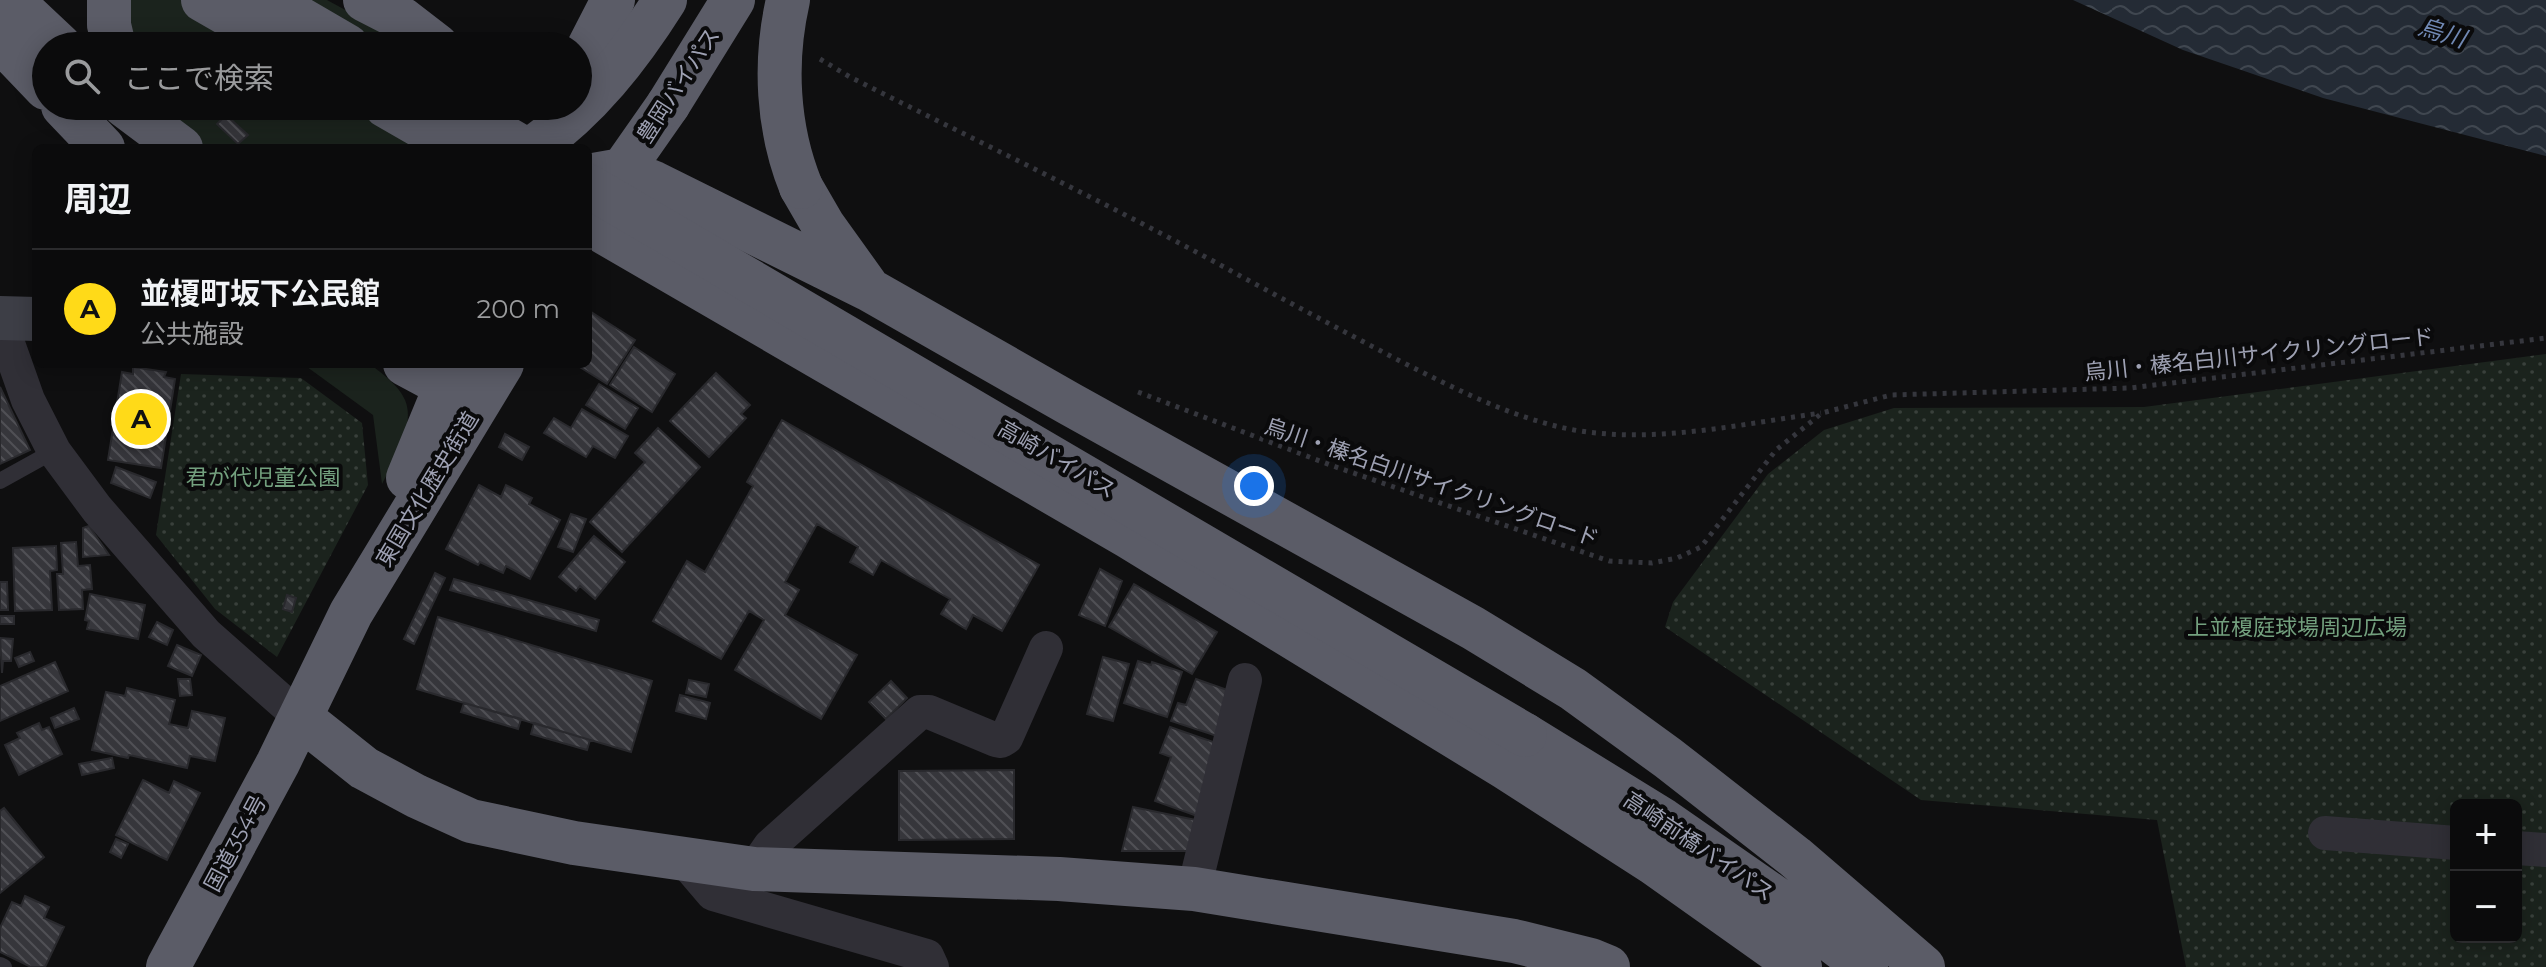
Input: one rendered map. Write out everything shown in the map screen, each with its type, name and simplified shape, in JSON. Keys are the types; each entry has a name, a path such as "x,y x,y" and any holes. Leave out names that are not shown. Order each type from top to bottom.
{"highway":[{"path":"11,0 45,32"},
{"path":"109,0 111,32"},
{"path":"203,0 259,32"},
{"path":"268,0 323,32"},
{"path":"365,0 402,19 419,32"},
{"path":"592,41 613,0"},
{"path":"592,98 665,0"},
{"name":"豊岡バイパス","path":"594,201 668,105 733,0"},
{"path":"788,0 781,42 780,84 785,135 801,187 823,225 868,289"},
{"path":"0,40 32,73"},
{"path":"76,120 99,144"},
{"path":"139,120 150,144"},
{"path":"144,120 176,144"},
{"path":"410,120 452,144"},
{"path":"439,144 447,120"},
{"path":"475,120 516,144"},
{"path":"546,144 556,120"},
{"path":"538,144 568,120"},
{"path":"594,201 654,183 868,289 1473,628 1573,689 1668,758 1795,857 1923,967"},
{"name":"高崎バイパス","path":"594,201 1515,751"},
{"path":"436,368 459,371"},
{"name":"東国文化歴史街道","path":"351,613 500,368"},
{"name":"東国文化歴史街道","path":"301,718 459,371"},
{"path":"301,718 364,768 416,796 471,821 574,843 754,869 1059,879 1194,889 1514,941 1608,967"},
{"name":"国道354号","path":"168,967 301,718"},
{"name":"高崎前橋バイパス","path":"1515,751 1655,864 1800,967"},
{"name":"高崎前橋バイパス","path":"1515,751 1663,820 1781,902 1866,967"}],"street":[{"path":"32,319 0,319 28,400 54,451 97,509 206,634 301,718"},
{"path":"754,869 770,846 920,712 929,712 996,740 1006,738 1046,648"},
{"path":"1194,889 1245,680"},
{"path":"2325,833 2450,843"},
{"path":"2522,848 2546,850"},
{"path":"684,860 713,894 927,956 932,967"}],"lane":[{"path":"0,481 54,451"}],"path":[{"path":"811,54 1388,355 1469,396 1523,418 1576,430 1625,435 1687,431 1822,413"},
{"name":"烏川・榛名白川サイクリングロード","path":"1125,395 1139,392 1333,466 1609,561 1652,563 1677,558 1701,547 1776,450 1822,413 1891,395 2130,388 2546,338"}],"green space":[{"path":"120,0 327,0 386,32 124,32"},
{"path":"151,120 427,120 419,144 161,144"},
{"name":"上並榎庭球場周辺広場","path":"2546,354 2546,967 2186,967 2157,820 1921,800 1665,627 1673,602 1768,474 1824,430 1894,408 2144,407"},
{"path":"308,368 375,368 402,394 408,421 397,455 382,484 373,415"},
{"name":"君が代児童公園","path":"181,374 301,378 362,423 368,485 277,657 215,609 156,535"}],"water":[{"name":"烏川","path":"2073,0 2546,0 2546,156 2323,98 2183,50"}],"building":[{"path":"221,120 232,120 248,135 238,144 217,124"},
{"path":"592,313 635,340 607,384 581,368 592,368"},
{"path":"634,347 675,374 652,412 610,385"},
{"path":"133,368 140,368 166,372 164,377 175,379 161,468 108,460 122,372 133,374"},
{"path":"716,373 750,405 741,414 746,418 709,457 670,421"},
{"path":"599,384 638,408 625,429 586,405"},
{"path":"0,387 30,450 0,464"},
{"path":"582,409 628,436 615,458 593,446 586,457 544,433 554,418 571,428"},
{"path":"782,420 1039,565 1002,631 973,615 966,629 941,614 950,599 881,560 873,575 850,562 858,547 817,524 785,582 799,590 785,615 857,655 821,719 735,670 764,620 749,611 721,659 653,621 687,561 705,572 753,486 747,482"},
{"path":"658,428 700,467 622,552 590,522 645,462 635,453"},
{"path":"505,434 529,447 522,460 499,447"},
{"path":"116,467 156,482 150,498 111,483"},
{"path":"479,485 501,497 506,485 532,498 529,504 560,520 530,579 506,566 503,573 480,562 478,565 446,549"},
{"path":"571,514 586,519 573,552 558,547"},
{"path":"89,526 109,555 83,557 83,528"},
{"path":"594,536 625,562 595,599 580,586 576,591 559,577"},
{"path":"76,542 78,566 90,565 92,589 82,590 83,609 59,610 57,574 63,574 61,543"},
{"path":"56,546 57,570 50,571 52,610 15,611 13,548"},
{"path":"1100,569 1122,581 1105,626 1079,615"},
{"path":"435,573 445,578 414,644 404,639"},
{"path":"454,579 599,620 596,631 450,590"},
{"path":"0,582 7,582 8,610 0,610"},
{"path":"1134,584 1217,632 1192,674 1109,627"},
{"path":"90,594 145,605 138,639 87,629 89,621 85,620"},
{"path":"287,595 296,598 292,612 283,609"},
{"path":"0,616 14,616 14,624 0,624"},
{"path":"438,617 652,681 631,752 417,689"},
{"path":"157,622 173,630 167,645 149,637"},
{"path":"0,638 13,639 11,661 3,661 2,673"},
{"path":"177,645 201,655 192,676 168,666"},
{"path":"30,652 34,661 19,667 15,658"},
{"path":"1103,657 1129,664 1113,721 1087,714"},
{"path":"1138,661 1151,665 1152,662 1182,672 1167,717 1124,703"},
{"path":"55,662 68,691 0,721 0,686"},
{"path":"178,679 190,679 192,695 180,696"},
{"path":"1196,679 1239,694 1223,738 1171,721 1178,703 1186,705"},
{"path":"689,680 709,684 706,697 686,693"},
{"path":"891,681 907,698 886,719 869,702"},
{"path":"127,688 175,700 169,724 188,728 192,711 225,718 215,761 190,756 187,768 92,750 106,692 125,696"},
{"path":"680,695 710,703 706,719 676,711"},
{"path":"464,703 521,719 518,729 461,712"},
{"path":"74,708 79,719 55,728 51,718"},
{"path":"39,723 42,730 49,727 62,754 19,775 5,745 20,738 17,733"},
{"path":"534,723 590,740 587,750 531,734"},
{"path":"1170,727 1222,745 1197,816 1155,801 1171,757 1160,753"},
{"path":"112,758 114,768 82,775 79,764"},
{"path":"1014,770 1014,839 899,840 899,771"},
{"path":"143,780 169,793 174,781 200,793 167,860 116,835"},
{"path":"1133,807 1196,820 1189,851 1122,851"},
{"path":"4,808 44,857 0,893 0,811"},
{"path":"116,839 128,844 121,858 110,852"},
{"path":"25,896 49,907 44,918 64,927 45,967 31,967 0,952 0,928 12,902 21,906"}],"place":[{"name":"並榎町坂下公民館","path":"141,419"}]}
